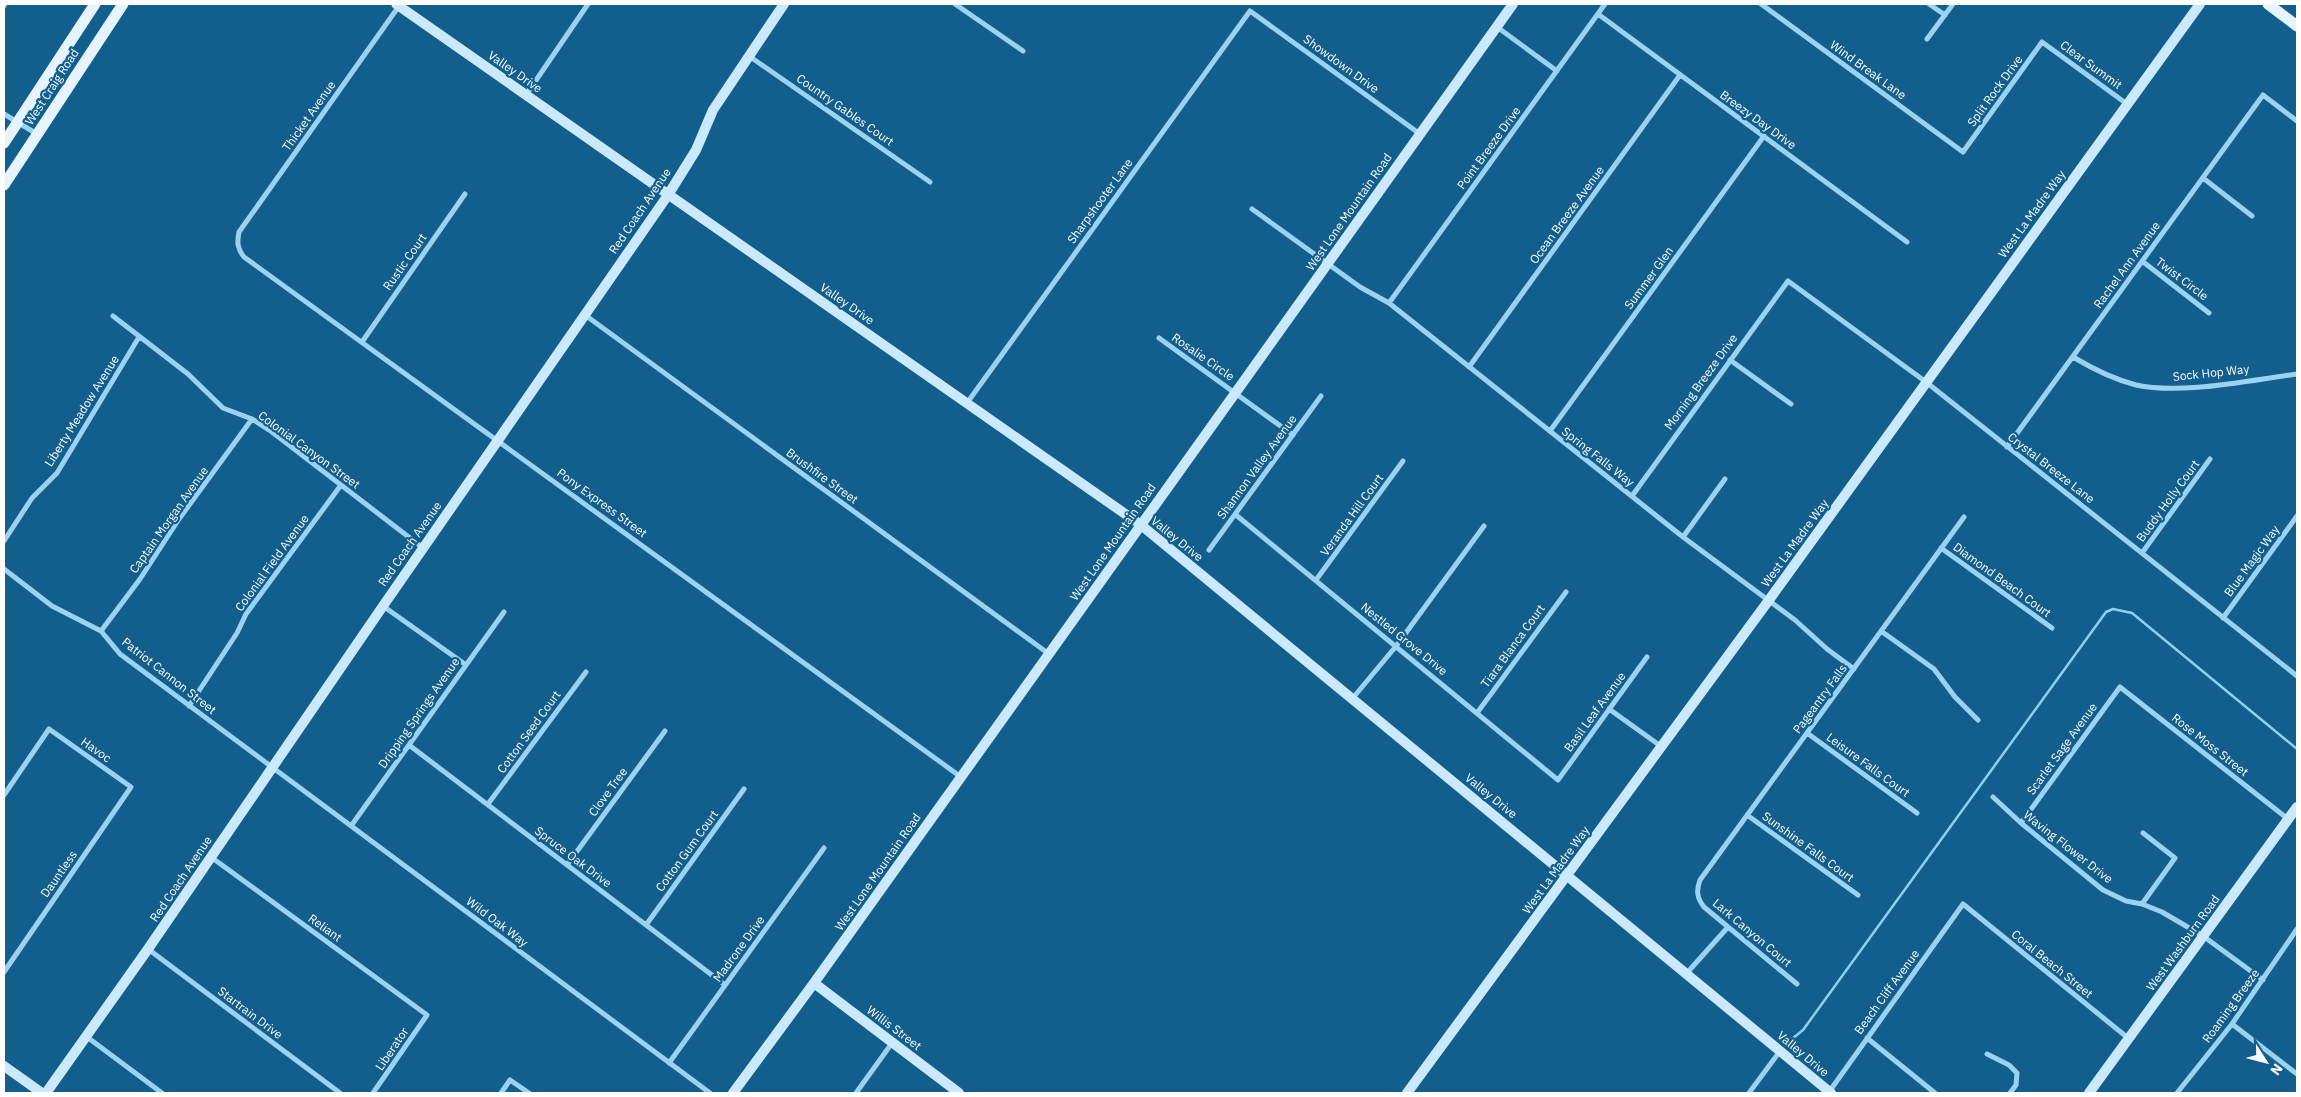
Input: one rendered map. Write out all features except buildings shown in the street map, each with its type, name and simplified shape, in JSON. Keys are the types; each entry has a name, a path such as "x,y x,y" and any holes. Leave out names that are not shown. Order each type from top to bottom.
{"main road":[{"name":"West Craig Road","path":"4,143 95,4"},
{"name":"West Craig Road","path":"4,185 123,4"},
{"path":"2268,4 2297,26"}],"street":[{"path":"526,95 588,4"},
{"name":"Red Coach Avenue","path":"46,1093 148,949 382,606 668,195 696,150 713,110 784,4"},
{"path":"955,4 1023,51"},
{"name":"West Lone Mountain Road","path":"733,1093 814,983 1513,4"},
{"name":"Point Breeze Drive","path":"1389,303 1606,4"},
{"name":"Wind Break Lane","path":"1761,4 1963,152"},
{"path":"1929,4 1945,15"},
{"path":"1928,39 1953,4"},
{"name":"West La Madre Way","path":"1407,1093 1662,747 2200,4"},
{"name":"Valley Drive","path":"398,5 1140,525 1830,1092"},
{"name":"Thicket Avenue","path":"237,241 240,232 398,5"},
{"name":"Showdown Drive","path":"1250,11 1420,134"},
{"name":"Sharpshooter Lane","path":"967,404 1250,11"},
{"name":"Breezy Day Drive","path":"1598,14 1907,242"},
{"path":"1497,27 1557,71"},
{"name":"Split Rock Drive","path":"1963,152 2042,42"},
{"name":"Clear Summit","path":"2042,42 2127,104"},
{"name":"Country Gables Court","path":"748,56 930,182"},
{"name":"Ocean Breeze Avenue","path":"1469,367 1680,75"},
{"name":"Rachel Ann Avenue","path":"2007,447 2263,95 2297,121"},
{"path":"4,114 37,134"},
{"name":"Summer Glen","path":"1550,432 1764,136"},
{"path":"2203,178 2252,216"},
{"name":"Rustic Court","path":"362,342 465,194"},
{"name":"Spring Falls Way","path":"1252,209 1360,287 1389,303 1683,537 1769,600 1854,669"},
{"name":"Pony Express Street","path":"237,241 239,249 244,256 961,777"},
{"name":"Twist Circle","path":"2142,261 2209,312"},
{"name":"Crystal Breeze Lane","path":"1788,281 1926,382 2297,676"},
{"name":"Morning Breeze Drive","path":"1632,496 1788,281"},
{"name":"Brushfire Street","path":"584,314 1049,654"},
{"name":"Colonial Canyon Street","path":"113,316 188,374 223,408 252,419 272,432 423,548"},
{"name":"Liberty Meadow Avenue","path":"4,541 32,498 57,473 140,337"},
{"name":"Rosalie Circle","path":"1159,338 1293,435"},
{"name":"Sock Hop Way","path":"2073,357 2094,370 2116,379 2161,388 2186,387 2297,374"},
{"path":"1730,360 1791,404"},
{"name":"Shannon Valley Avenue","path":"1209,550 1321,396"},
{"name":"Captain Morgan Avenue","path":"101,632 140,579 179,518 252,419"},
{"name":"Buddy Holly Court","path":"2142,553 2210,460"},
{"name":"Veranda Hill Court","path":"1316,580 1403,461"},
{"path":"1683,537 1725,479"},
{"name":"Colonial Field Avenue","path":"190,706 237,633 246,614 341,485"},
{"name":"Nestled Grove Drive","path":"1236,514 1558,780"},
{"name":"Blue Magic Way","path":"2223,618 2297,516"},
{"name":"Pageantry Falls","path":"1697,895 1700,880 1964,517"},
{"path":"1352,699 1396,645 1484,526"},
{"name":"Diamond Beach Court","path":"1941,548 2052,628"},
{"name":"Patriot Cannon Street","path":"4,569 52,606 101,632 120,654 272,767"},
{"name":"Tiara Blanca Court","path":"1477,713 1566,592"},
{"path":"382,606 466,665"},
{"name":"Dripping Springs Avenue","path":"351,826 504,612"},
{"path":"1881,630 1934,669 1955,697 1978,720"},
{"name":"Basil Leaf Avenue","path":"1558,780 1647,657"},
{"name":"Cotton Seed Court","path":"488,804 586,672"},
{"name":"Rose Moss Street","path":"2120,687 2288,819"},
{"name":"Scarlet Sage Avenue","path":"2021,823 2120,687"},
{"path":"1609,709 1662,747"},
{"name":"Havoc","path":"4,795 49,729 131,787"},
{"name":"Clove Tree","path":"567,865 665,731"},
{"name":"Leisure Falls Court","path":"1807,733 1918,813"},
{"name":"Spruce Oak Drive","path":"410,745 725,985"},
{"name":"Wild Oak Way","path":"272,767 710,1093"},
{"name":"Dauntless","path":"4,972 131,787"},
{"name":"Cotton Gum Court","path":"646,925 744,789"},
{"name":"Waving Flower Drive","path":"1994,797 2021,823 2104,890 2126,901 2142,904 2162,912 2203,936 2263,980"},
{"name":"West Washburn Road","path":"2089,1093 2297,807"},
{"name":"Sunshine Falls Court","path":"1747,815 1858,896"},
{"path":"2142,904 2175,858 2143,833"},
{"name":"Madrone Drive","path":"669,1063 824,848"},
{"name":"Reliant","path":"211,857 427,1015"},
{"name":"Lark Canyon Court","path":"1697,895 1704,907 1797,984"},
{"name":"Beach Cliff Avenue","path":"1830,1092 1866,1038 1963,904"},
{"name":"Coral Beach Street","path":"1963,904 2128,1038"},
{"path":"1686,974 1728,927"},
{"name":"Roaming Breeze","path":"2177,1093 2232,1024 2295,938 2297,929"},
{"name":"Startrain Drive","path":"148,949 340,1093"},
{"name":"Willis Street","path":"814,983 959,1093"},
{"name":"Liberator","path":"373,1093 427,1015"},
{"path":"2232,1024 2297,1074"},
{"path":"87,1037 162,1093"},
{"path":"1866,1038 1935,1093"},
{"path":"856,1093 892,1042"},
{"path":"1749,1093 1780,1050"},
{"path":"1987,1054 2009,1065 2017,1073 2016,1085 2010,1093"},
{"path":"4,1066 42,1093"},
{"path":"500,1093 510,1080 528,1093"}],"waterway":[{"path":"1792,1039 1803,1030 2106,612 2113,609 2132,613 2297,749"}]}
